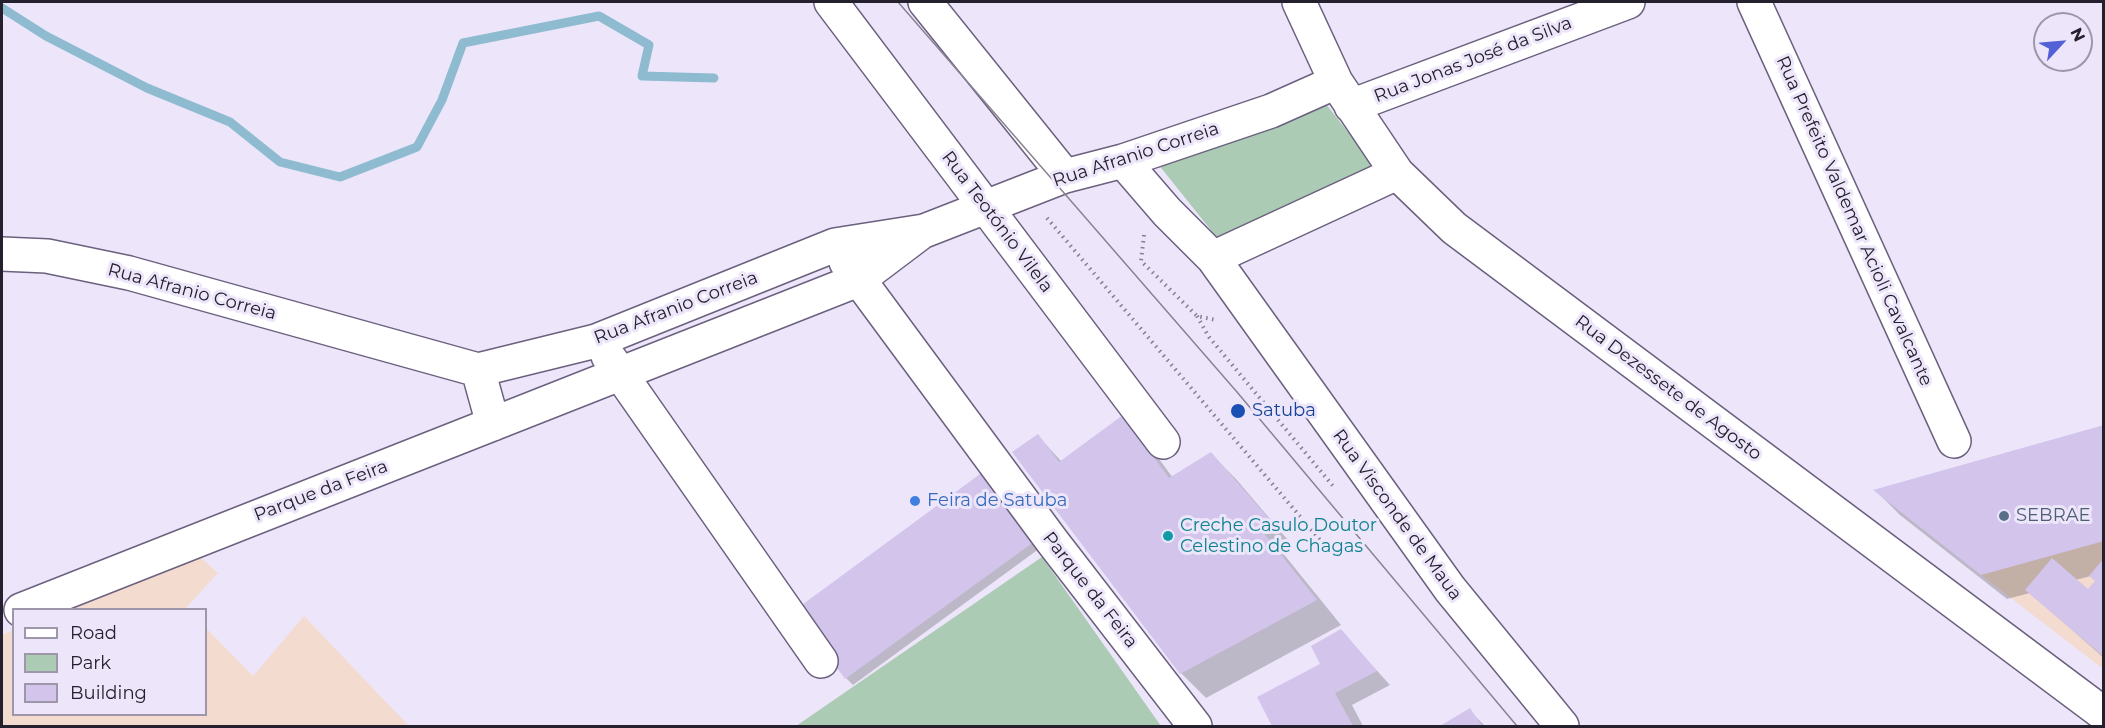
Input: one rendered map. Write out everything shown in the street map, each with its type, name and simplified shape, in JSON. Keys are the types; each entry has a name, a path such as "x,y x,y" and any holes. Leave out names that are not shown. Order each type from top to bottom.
{"street":[{"name":"Rua Teotónio Vilela","path":"831,2 1163,442"},
{"path":"925,2 1065,176"},
{"name":"Rua Dezessete de Agosto","path":"1299,2 1343,94 1397,173 1454,228 2103,714"},
{"name":"Rua Jonas José da Silva","path":"1343,94 1628,2"},
{"name":"Rua Prefeito Valdemar Acioli Cavalcante","path":"1754,2 1954,441"},
{"name":"Rua Afranio Correia","path":"2,254 47,256 129,273 478,370 596,340 835,245 924,231 1065,176 1123,160 1271,111 1343,94"},
{"name":"Rua Visconde de Maua","path":"1123,160 1167,212 1213,258 1450,589 1562,726"},
{"path":"1213,258 1397,173"},
{"name":"Parque da Feira","path":"24,608 858,280 924,231"},
{"name":"Parque da Feira","path":"835,245 858,280 1045,532 1195,726"},
{"path":"596,340 821,661"},
{"path":"478,370 493,424"}],"path":[{"path":"1051,223 1320,540"},
{"path":"1197,316 1209,337 1336,489"}],"shaded area":[{"path":"2103,541 2103,669 1981,575"},
{"path":"199,556 218,573 186,608 70,608"},
{"path":"304,616 409,726 2,726 2,635 12,630 12,716 207,716 207,629 253,676"}],"green space":[{"path":"1326,104 1376,168 1218,239 1158,164"},
{"path":"1042,557 1161,726 796,726"}],"building":[{"path":"1123,415 1169,478 1211,452 1270,520 1259,527 1317,600 1180,674 1012,452 1038,434 1059,462"},
{"name":"SEBRAE","path":"2104,425 2104,541 1981,575 1873,490"},
{"path":"991,466 1042,536 845,679 795,610"},
{"path":"2052,558 2088,589 2095,581 2089,576 2104,558 2104,657 2025,590"},
{"path":"1341,629 1377,671 1335,693 1353,726 1272,726 1257,697 1320,664 1311,646"},
{"path":"1470,708 1482,726 1440,726"}],"waterway":[{"path":"2,8 46,36 147,88 230,122 280,162 340,177 417,147 442,100 463,43 599,16 649,45 642,76 714,78"}],"tram line":[{"path":"898,2 1237,392 1517,726"}],"place":[{"name":"Satuba","path":"1238,411"},
{"name":"Feira de Satuba","path":"915,501"},
{"name":"SEBRAE","path":"2004,516"},
{"name":"Creche Casulo Doutor Celestino de Chagas","path":"1168,536"}]}
